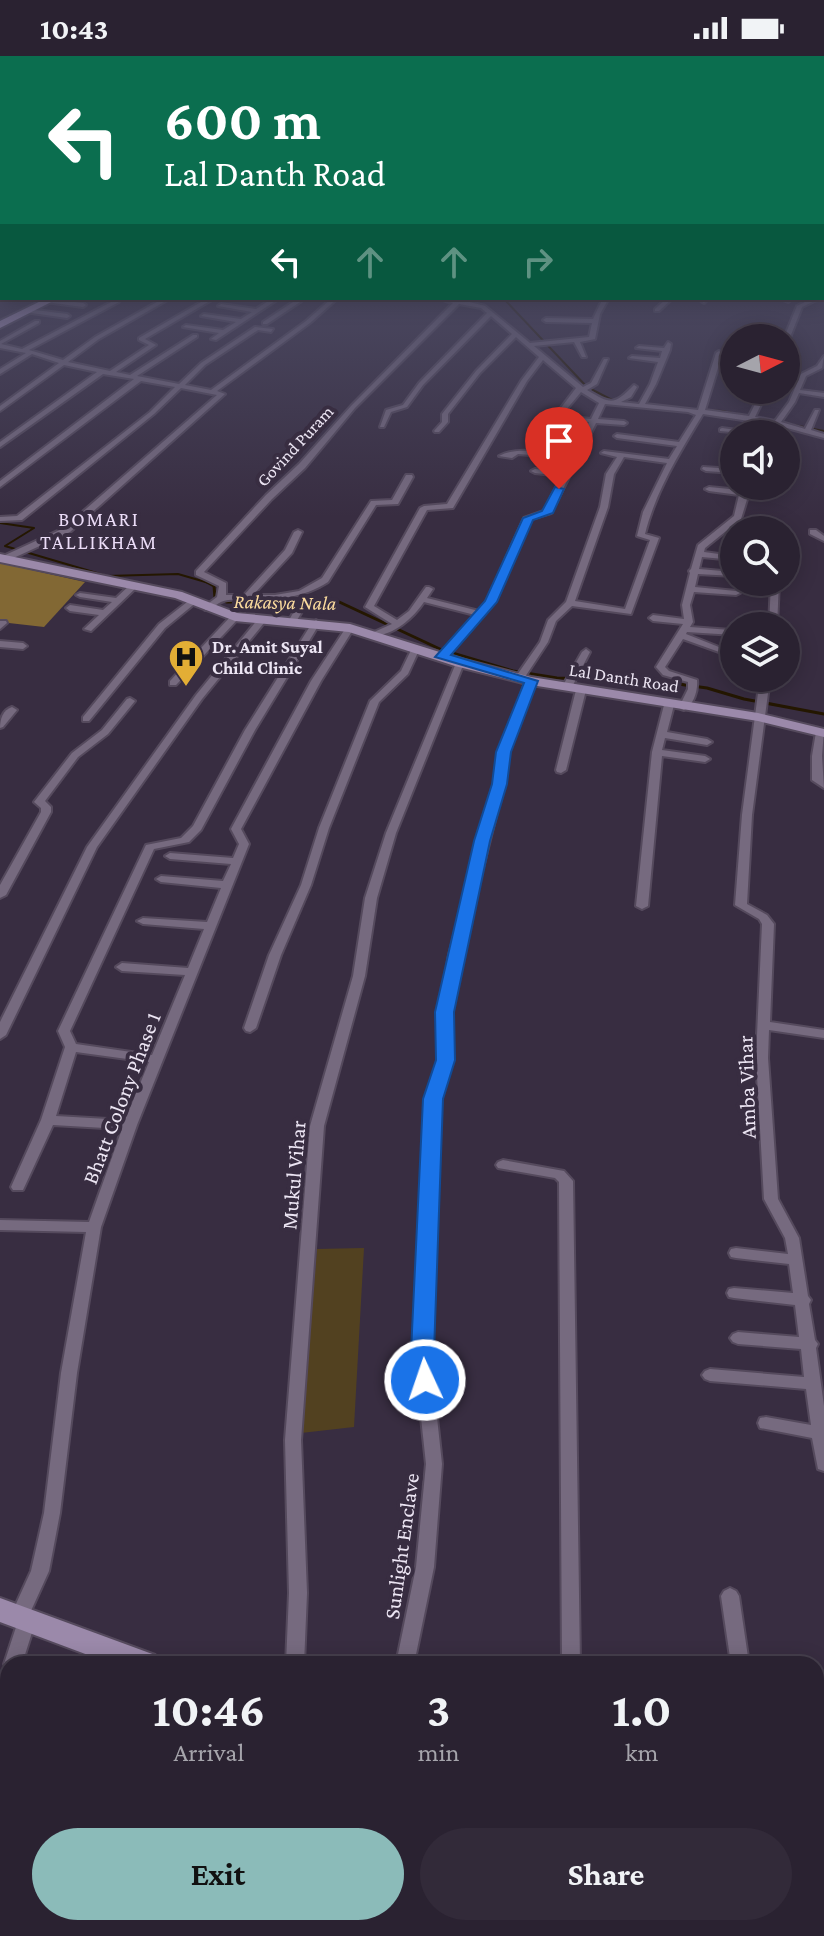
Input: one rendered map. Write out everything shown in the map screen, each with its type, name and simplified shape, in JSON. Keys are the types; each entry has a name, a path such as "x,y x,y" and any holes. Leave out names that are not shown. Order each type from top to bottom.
{"street":[{"path":"0,372 46,341"},
{"path":"0,409 94,341"},
{"path":"0,445 107,372 153,345 144,341"},
{"path":"0,485 136,377 188,341"},
{"path":"1,524 19,518 152,413 203,364 238,341"},
{"path":"212,392 282,341"},
{"name":"Govind Puram","path":"215,603 222,582 199,573 419,341"},
{"path":"382,426 388,411 405,406 431,373 463,341"},
{"path":"437,431 445,422 445,414 478,372 509,341"},
{"path":"524,341 585,389 611,402 763,420"},
{"path":"529,345 583,341"},
{"path":"577,342 584,356"},
{"path":"0,344 61,363 222,394 67,530 11,555"},
{"path":"639,348 668,347 639,406"},
{"path":"570,603 628,612 655,538 641,536 647,512 680,444 700,414 720,355"},
{"path":"429,589 412,613 391,627 369,607 424,508 450,506 524,381 542,357"},
{"path":"632,358 663,360"},
{"path":"800,382 803,375 822,368 824,358"},
{"path":"533,453 556,418 585,389 606,360"},
{"path":"446,653 491,602 528,518 547,513 591,421 611,402 629,396 634,387"},
{"path":"800,392 824,395"},
{"path":"752,417 758,404"},
{"path":"639,406 657,410 700,411"},
{"path":"651,420 657,410"},
{"path":"810,429 819,415"},
{"path":"556,418 624,423"},
{"path":"800,427 824,436"},
{"path":"617,436 680,444"},
{"path":"503,456 512,456 516,452 575,456"},
{"path":"604,453 671,461"},
{"name":"Sunlight Enclave","path":"407,1656 425,1567 434,1464 422,1352 433,1099 445,1060 445,1012 455,955 525,676 552,620 570,603 604,507 610,474 622,455"},
{"path":"535,471 566,474"},
{"path":"720,472 706,473 720,476"},
{"path":"215,603 247,597 300,594 316,587 325,580 374,503 395,502 409,477"},
{"path":"709,489 720,489"},
{"path":"684,707 694,687 687,678 660,671 686,629 690,615 686,605 701,547 738,517 742,500"},
{"path":"247,597 289,551 298,532"},
{"path":"813,532 824,539"},
{"path":"699,554 720,556"},
{"name":"Lal Danth Road","path":"11,555 194,601 215,603 235,617 350,628 391,627 416,648 446,653 460,663 669,705 760,707 823,732"},
{"path":"693,571 720,573"},
{"path":"88,629 134,586"},
{"path":"689,589 720,592"},
{"path":"80,595 118,601"},
{"path":"421,599 482,614"},
{"path":"86,719 162,626 194,601"},
{"path":"292,622 304,601"},
{"path":"70,608 106,613"},
{"path":"173,683 235,617"},
{"path":"653,618 686,629 720,648"},
{"path":"0,1035 92,847 199,697 261,621"},
{"path":"18,1187 48,1120 71,1047 64,1031 150,847 185,840 197,828 250,730 316,623"},
{"name":"Bhatt Colony Phase 1","path":"13,1656 15,1616 40,1571 52,1513 69,1373 94,1227 130,1125 244,844 236,829 316,681 350,628"},
{"path":"686,629 720,632"},
{"path":"0,644 23,646"},
{"path":"250,1028 275,955 306,885 324,828 375,701 405,672 416,648"},
{"path":"561,770 574,684 586,652"},
{"name":"Mukul Vihar","path":"295,1656 298,1593 293,1440 317,1126 359,976 371,898 391,833 460,663"},
{"path":"760,707 763,692"},
{"path":"0,895 46,812 46,807 39,802 75,755 105,732 130,701"},
{"path":"642,906 657,752 669,705"},
{"name":"Amba Vihar","path":"760,707 747,815 741,905 763,917 768,924 762,1058 771,1199 792,1238 804,1300 824,1464"},
{"path":"0,725 12,710"},
{"path":"823,732 817,756 817,780 824,785"},
{"path":"661,734 707,742"},
{"path":"657,752 705,759"},
{"path":"170,856 236,861"},
{"path":"161,879 226,885"},
{"path":"143,921 209,926"},
{"path":"122,967 190,972"},
{"path":"764,1025 824,1034"},
{"path":"71,1047 156,1059"},
{"path":"48,1120 130,1125"},
{"path":"503,1165 559,1174 566,1181 571,1656"},
{"path":"0,1225 94,1227"},
{"path":"736,1253 796,1260"},
{"path":"734,1293 804,1300"},
{"path":"738,1338 810,1344"},
{"path":"710,1375 813,1384"},
{"path":"766,1423 822,1434"},
{"path":"730,1596 739,1656"},
{"path":"15,1616 123,1656"}],"shaded area":[{"path":"0,563 85,582 44,627 0,622"},
{"path":"364,1248 354,1427 301,1433 317,1249"}],"waterway":[{"path":"543,341 587,387 616,402"},
{"path":"684,409 722,411 824,431"},
{"name":"Rakasya Nala","path":"0,523 34,528 5,546 107,576 178,574 208,583"},
{"name":"Rakasya Nala","path":"208,583 214,586 215,598 227,602 335,600 442,650 513,671 557,678 649,680 707,688 744,699 824,714"}],"place":[{"name":"Dr. Amit Suyal Child Clinic","path":"186,688"}],"district":[{"name":"BOMARI TALLIKHAM","path":"99,530"}],"route":[{"path":"425,1380 422,1352 433,1099 445,1060 445,1012 455,955 499,784 504,752 531,681 442,657 491,602 528,518 547,513 559,489"}]}
